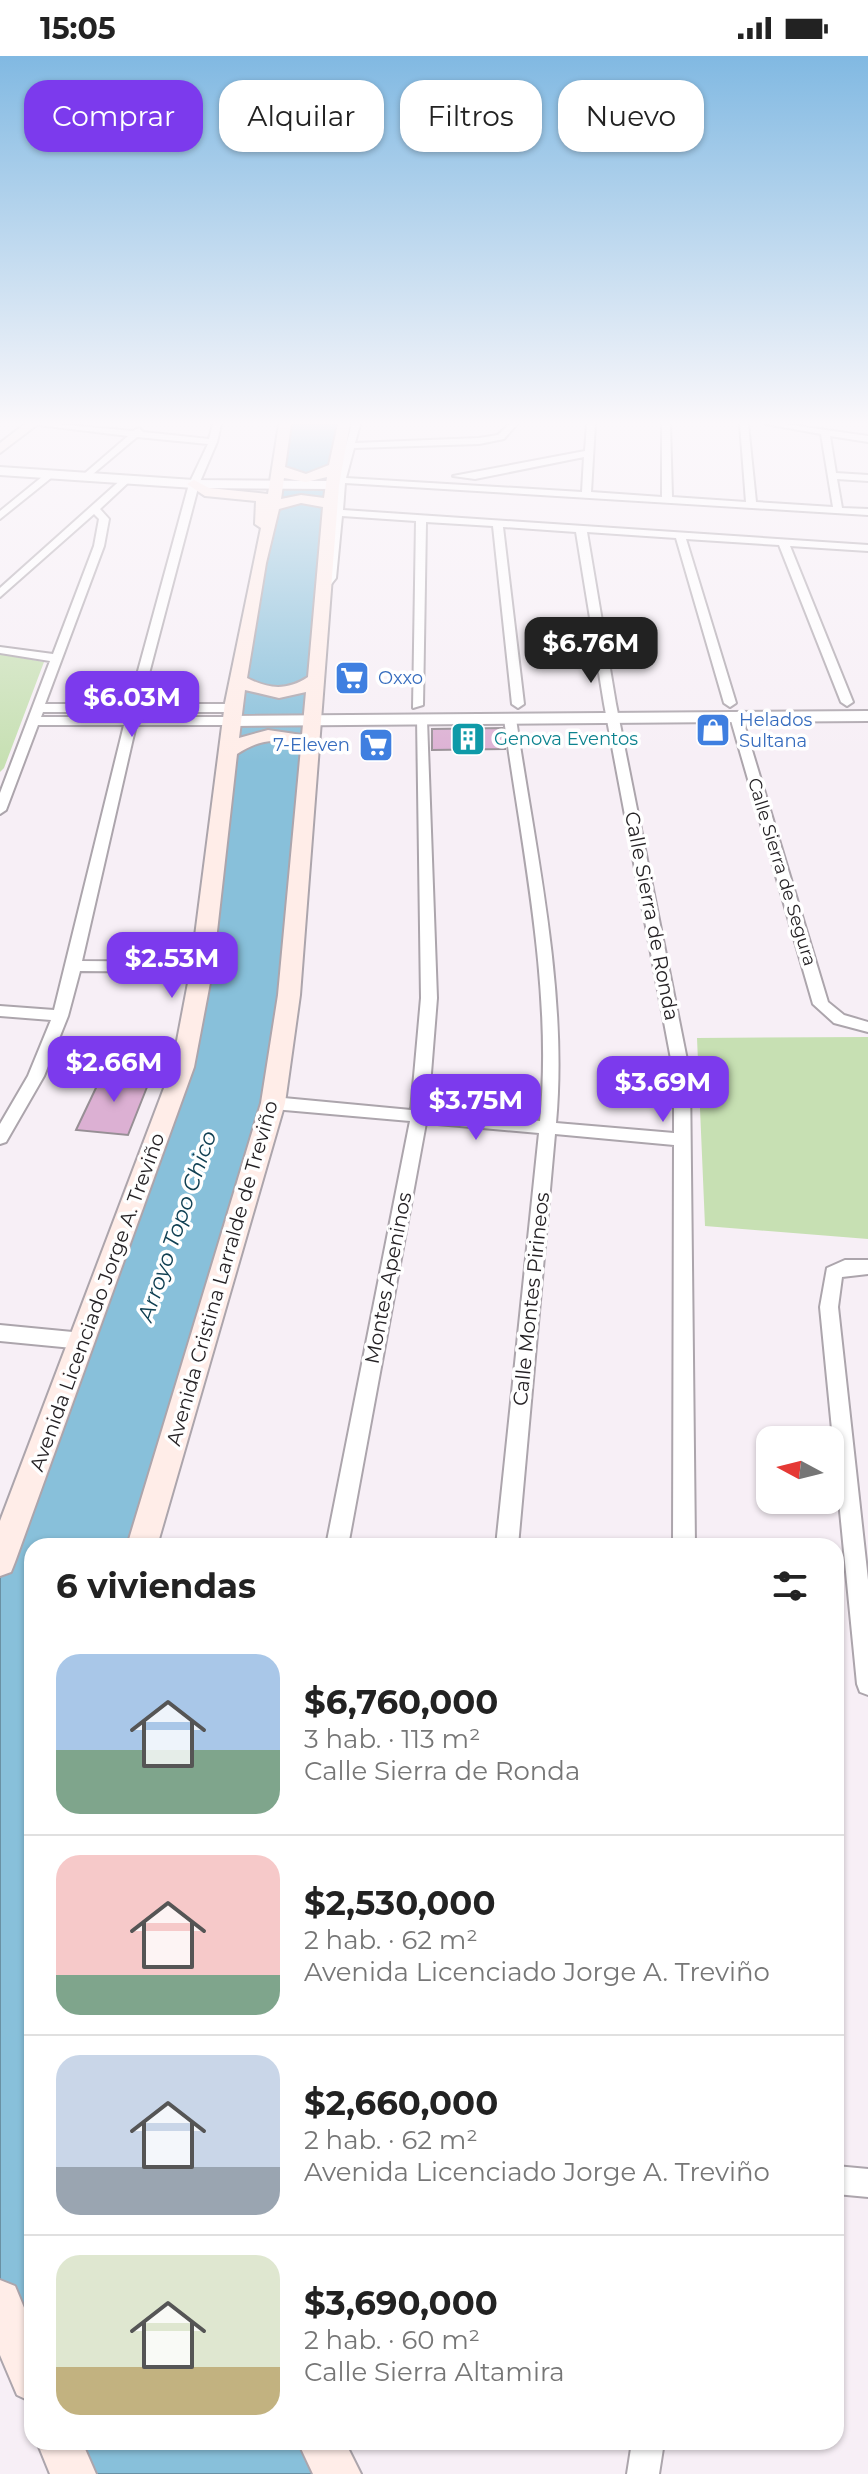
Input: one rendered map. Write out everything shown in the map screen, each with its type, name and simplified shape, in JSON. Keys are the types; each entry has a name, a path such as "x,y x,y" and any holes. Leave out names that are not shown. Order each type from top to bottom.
{"main road":[{"path":"259,563 261,537"},
{"name":"Avenida Licenciado Jorge A. Treviño","path":"0,1562 183,1067 202,967 227,752 243,720 259,563 266,537"},
{"name":"Avenida Cristina Larralde de Treviño","path":"144,1538 273,1103 289,995 306,743 328,537"},
{"path":"247,686 279,694 313,681"},
{"path":"243,720 306,743"},
{"path":"4,2330 24,2366"},
{"path":"62,2450 73,2474"},
{"path":"324,2450 338,2474"}],"street":[{"path":"0,594 63,537"},
{"path":"0,810 1,795 34,721 101,537"},
{"path":"0,1138 36,1076 60,1016 133,714 183,537"},
{"name":"Montes Apeninos","path":"339,1538 419,1117 429,998 419,713 421,537"},
{"name":"Calle Montes Pirineos","path":"499,537 514,712 547,979 552,1081 508,1538"},
{"name":"Calle Sierra de Ronda","path":"582,537 611,711 682,1075 684,1538"},
{"name":"Calle Sierra de Segura","path":"680,537 821,1004 839,1019 868,1027"},
{"path":"694,537 868,548"},
{"path":"59,540 72,542"},
{"path":"783,542 847,702"},
{"path":"86,544 99,546"},
{"path":"0,650 55,658"},
{"path":"733,710 868,702"},
{"path":"38,708 243,720 310,714 733,710 868,716"},
{"path":"34,721 133,714"},
{"path":"74,966 202,967"},
{"path":"0,1011 60,1016"},
{"path":"273,1103 684,1140"},
{"path":"868,1267 845,1267 833,1273 829,1307 868,1684"},
{"path":"0,1333 83,1341"},
{"path":"844,2181 868,2183"},
{"path":"643,2474 647,2450"}],"green space":[{"path":"0,654 44,662 0,772"},
{"path":"868,1037 868,1239 705,1226 697,1038"}],"water":[{"name":"Arroyo Topo Chico","path":"267,537 328,537 273,1103 144,1538 24,1538 24,2360 0,2301 0,1562 183,1067"},
{"path":"62,2450 324,2450 338,2474 73,2474"}],"building":[{"name":"Genova Eventos","path":"504,728 505,749 432,750 432,729"},
{"path":"103,1073 151,1077 128,1135 76,1130"}],"place":[{"name":"Oxxo","path":"352,678"},
{"name":"Helados Sultana","path":"713,730"},
{"name":"Genova Eventos","path":"468,739"},
{"name":"7-Eleven","path":"376,745"}]}
